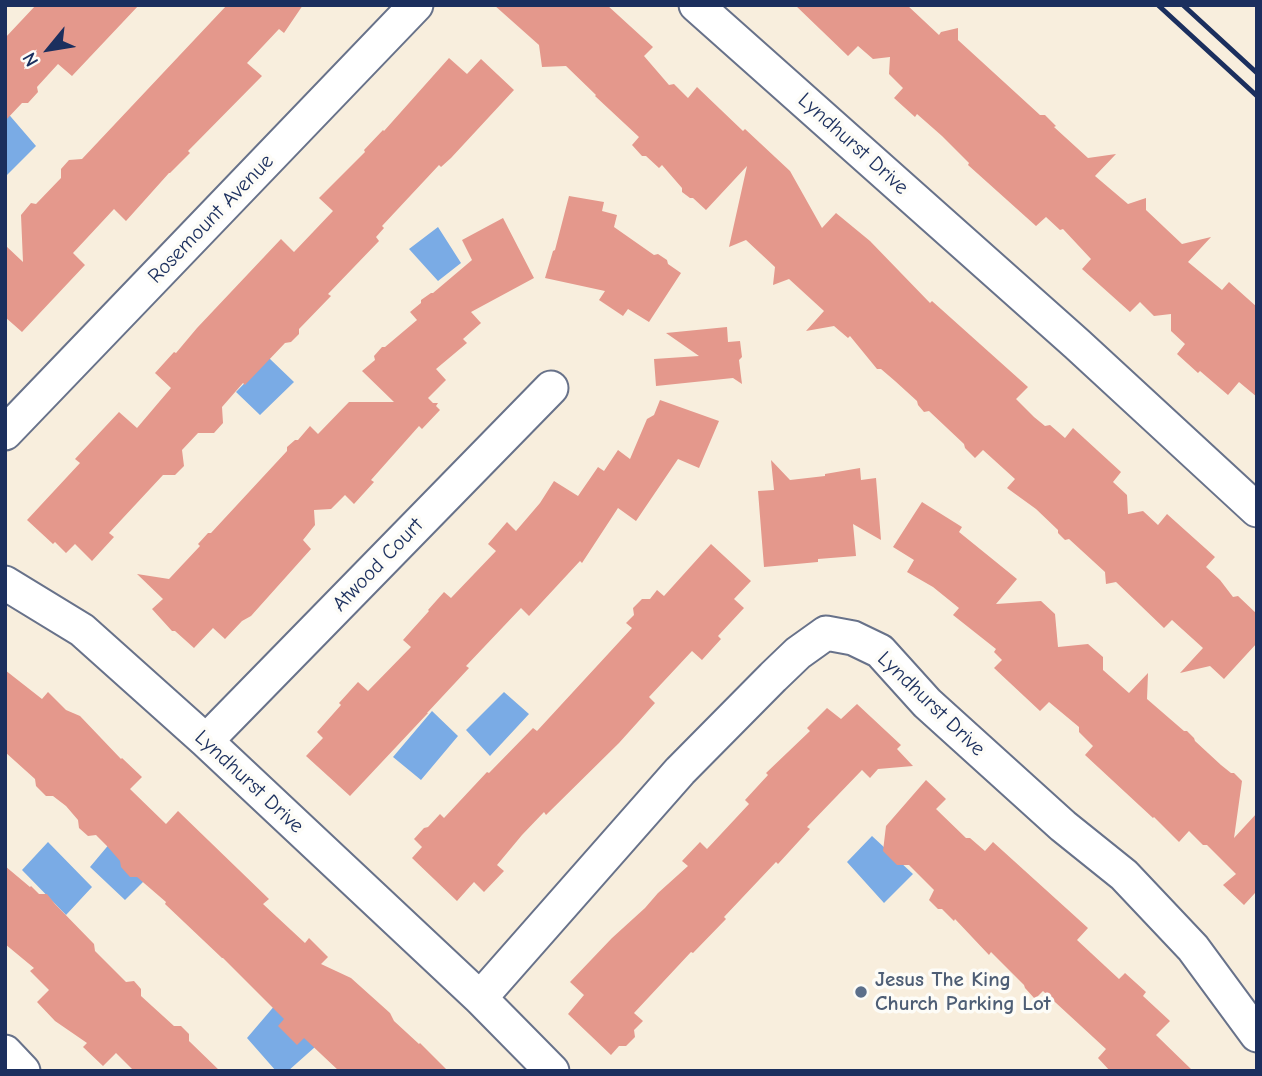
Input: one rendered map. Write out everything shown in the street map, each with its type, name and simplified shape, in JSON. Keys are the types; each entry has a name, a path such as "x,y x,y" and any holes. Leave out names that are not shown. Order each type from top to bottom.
{"street":[{"name":"Rosemount Avenue","path":"5,433 416,5"},
{"name":"Lyndhurst Drive","path":"696,5 1077,344 1257,510"},
{"name":"Atwood Court","path":"206,741 551,388"},
{"name":"Lyndhurst Drive","path":"5,583 82,631 206,741 480,998 552,1071"},
{"name":"Lyndhurst Drive","path":"480,998 680,771 772,677 798,653 826,633 853,638 880,651 905,681 946,720 1063,826 1124,875 1193,948 1257,1035"},
{"path":"5,1052 23,1071"}],"water":[{"path":"5,110 36,146 5,177"},
{"path":"438,227 461,263 438,281 409,249"},
{"path":"269,358 294,382 260,415 236,392"},
{"path":"504,692 529,714 490,756 466,730"},
{"path":"432,711 458,736 421,780 393,757"},
{"path":"872,836 913,874 884,903 847,862"},
{"path":"48,842 92,887 66,915 22,870"},
{"path":"111,842 146,879 125,900 90,867"},
{"path":"276,1004 315,1047 288,1071 276,1071 247,1038"}],"building":[{"path":"36,5 139,5 72,76 58,64 37,87 38,92 28,103 22,103 5,121 5,38"},
{"path":"227,5 303,5 284,33 279,29 247,63 262,76 188,151 190,153 126,221 114,209 73,253 85,265 22,332 5,317 5,245 23,262 21,215 31,203 36,204 61,178 61,169 69,160 82,159"},
{"path":"494,5 607,5 653,47 644,56 669,85 674,84 688,98 697,87 790,171 822,228 836,213 870,241 930,303 932,301 1028,387 1016,399 1034,417 1045,426 1050,425 1065,438 1073,428 1121,472 1113,482 1127,495 1128,514 1143,511 1158,525 1167,514 1215,557 1206,567 1233,597 1238,596 1257,614 1257,643 1224,679 1210,666 1180,673 1203,648 1172,620 1164,628 1116,582 1106,584 1105,572 1069,539 1065,540 1036,509 1007,488 1015,479 983,450 975,458 929,411 924,412 917,401 881,369 877,369 850,336 848,338 834,326 806,331 824,311 789,279 773,285 775,267 746,240 729,247 747,166 706,210 682,192 682,188 662,165 659,168 646,156 642,156 632,145 639,137 566,66 542,67 539,45"},
{"path":"795,5 907,5 939,35 941,32 958,28 958,40 1040,115 1045,115 1056,126 1054,127 1088,158 1116,154 1095,176 1128,204 1146,198 1146,210 1182,244 1211,237 1188,262 1222,290 1229,282 1257,307 1257,397 1239,382 1228,395 1200,371 1198,373 1177,354 1185,344 1171,331 1171,314 1154,316 1140,302 1130,312 1082,269 1091,259 1063,229 1060,230 1046,217 1036,226 968,165 942,136 894,98 903,88 889,74 890,57 873,59 858,46 848,56"},
{"path":"449,58 467,74 481,59 514,90 451,158 441,167 439,165 382,226 384,228 376,237 379,241 328,294 331,296 299,329 299,334 291,342 285,343 222,407 223,423 214,433 198,433 182,450 184,466 175,475 163,475 109,533 114,537 92,561 75,544 66,553 55,542 53,544 27,520 80,463 75,459 119,412 137,428 171,388 155,373 281,239 294,252 333,211 319,198 365,152"},
{"path":"569,196 604,202 602,211 617,215 614,227 654,255 658,254 667,260 668,264 681,273 649,322 628,309 623,316 599,300 605,291 545,278"},
{"path":"503,218 534,278 471,312 481,323 463,339 467,343 436,369 446,380 428,398 433,403 438,403 436,406 440,410 422,429 419,426 371,480 374,482 354,504 345,495 331,509 314,510 315,525 303,540 311,549 251,616 242,621 225,639 213,628 194,648 172,631 152,609 163,599 137,574 169,579 200,546 198,544 208,533 211,533 287,451 287,447 298,440 310,426 318,434 349,402 394,402 362,371 375,360 374,356 382,347 417,320 410,312 421,300 472,260 462,240"},
{"path":"727,327 728,342 740,341 742,384 733,378 656,386 654,359 699,356 666,333"},
{"path":"660,400 719,421 699,468 678,459 636,521 618,508 582,563 580,561 529,616 521,608 350,796 306,756 323,738 317,732 341,705 339,703 358,682 368,691 411,647 403,640 428,610 444,592 451,598 496,551 488,544 507,522 516,531 540,503 554,481 578,496 598,467 604,471 618,450 630,459 647,419 654,415"},
{"path":"771,460 790,480 860,468 861,480 876,478 881,540 853,524 856,556 764,567 758,491 774,490"},
{"path":"922,502 962,527 959,532 1017,579 996,604 1041,601 1055,614 1058,647 1088,644 1103,657 1103,670 1129,693 1148,673 1147,699 1242,781 1234,838 1257,813 1257,895 1255,893 1244,905 1223,885 1236,874 1207,845 1203,845 1189,831 1179,842 1085,755 1093,746 1079,732 1079,727 1049,702 1040,711 994,668 1002,660 994,652 996,649 953,615 959,608 933,587 907,572 914,560 893,547"},
{"path":"711,544 751,581 734,599 744,608 718,636 721,639 702,660 692,651 649,697 655,703 619,743 522,835 497,865 504,871 484,892 474,882 457,901 412,858 422,847 414,839 440,814 444,818 533,728 537,731 632,628 626,623 634,615 633,608 642,599 650,599 657,590 664,596"},
{"path":"5,670 42,699 48,692 66,710 80,716 142,777 130,789 166,824 178,811 269,899 263,904 305,943 309,938 328,957 321,964 351,978 448,1071 339,1071 304,1038 297,1045 278,1026 284,1019 165,904 166,902 137,877 130,877 121,867 120,861 96,835 88,836 79,828 78,820 66,806 53,796 46,796 36,786 35,779 5,752"},
{"path":"857,704 901,745 897,749 913,766 878,769 870,778 862,770 807,827 810,829 778,864 776,862 724,917 726,919 634,1013 643,1021 634,1030 635,1037 626,1046 619,1046 611,1055 568,1014 584,995 570,982 688,866 682,861 700,842 707,849 749,804 745,800 768,775 766,773 810,731 807,728 827,708 841,719"},
{"path":"926,780 946,799 936,809 966,838 970,838 985,851 993,842 1088,928 1077,940 1119,979 1125,973 1146,992 1143,996 1170,1021 1156,1035 1193,1071 1110,1071 1098,1058 1106,1049 1043,991 1035,999 991,952 989,955 955,919 954,921 929,900 934,890 909,865 897,865 883,851 886,826"},
{"path":"5,866 39,894 47,894 94,944 95,951 126,982 134,981 141,989 141,996 174,1026 181,1026 189,1034 189,1041 220,1071 134,1071 116,1053 103,1066 83,1047 87,1043 55,1021 37,1002 49,990 30,971 34,968 5,944"}],"railway":[{"path":"1158,5 1257,96"},
{"path":"1183,5 1257,73"}],"place":[{"name":"Jesus The King Church Parking Lot","path":"861,992"}]}
